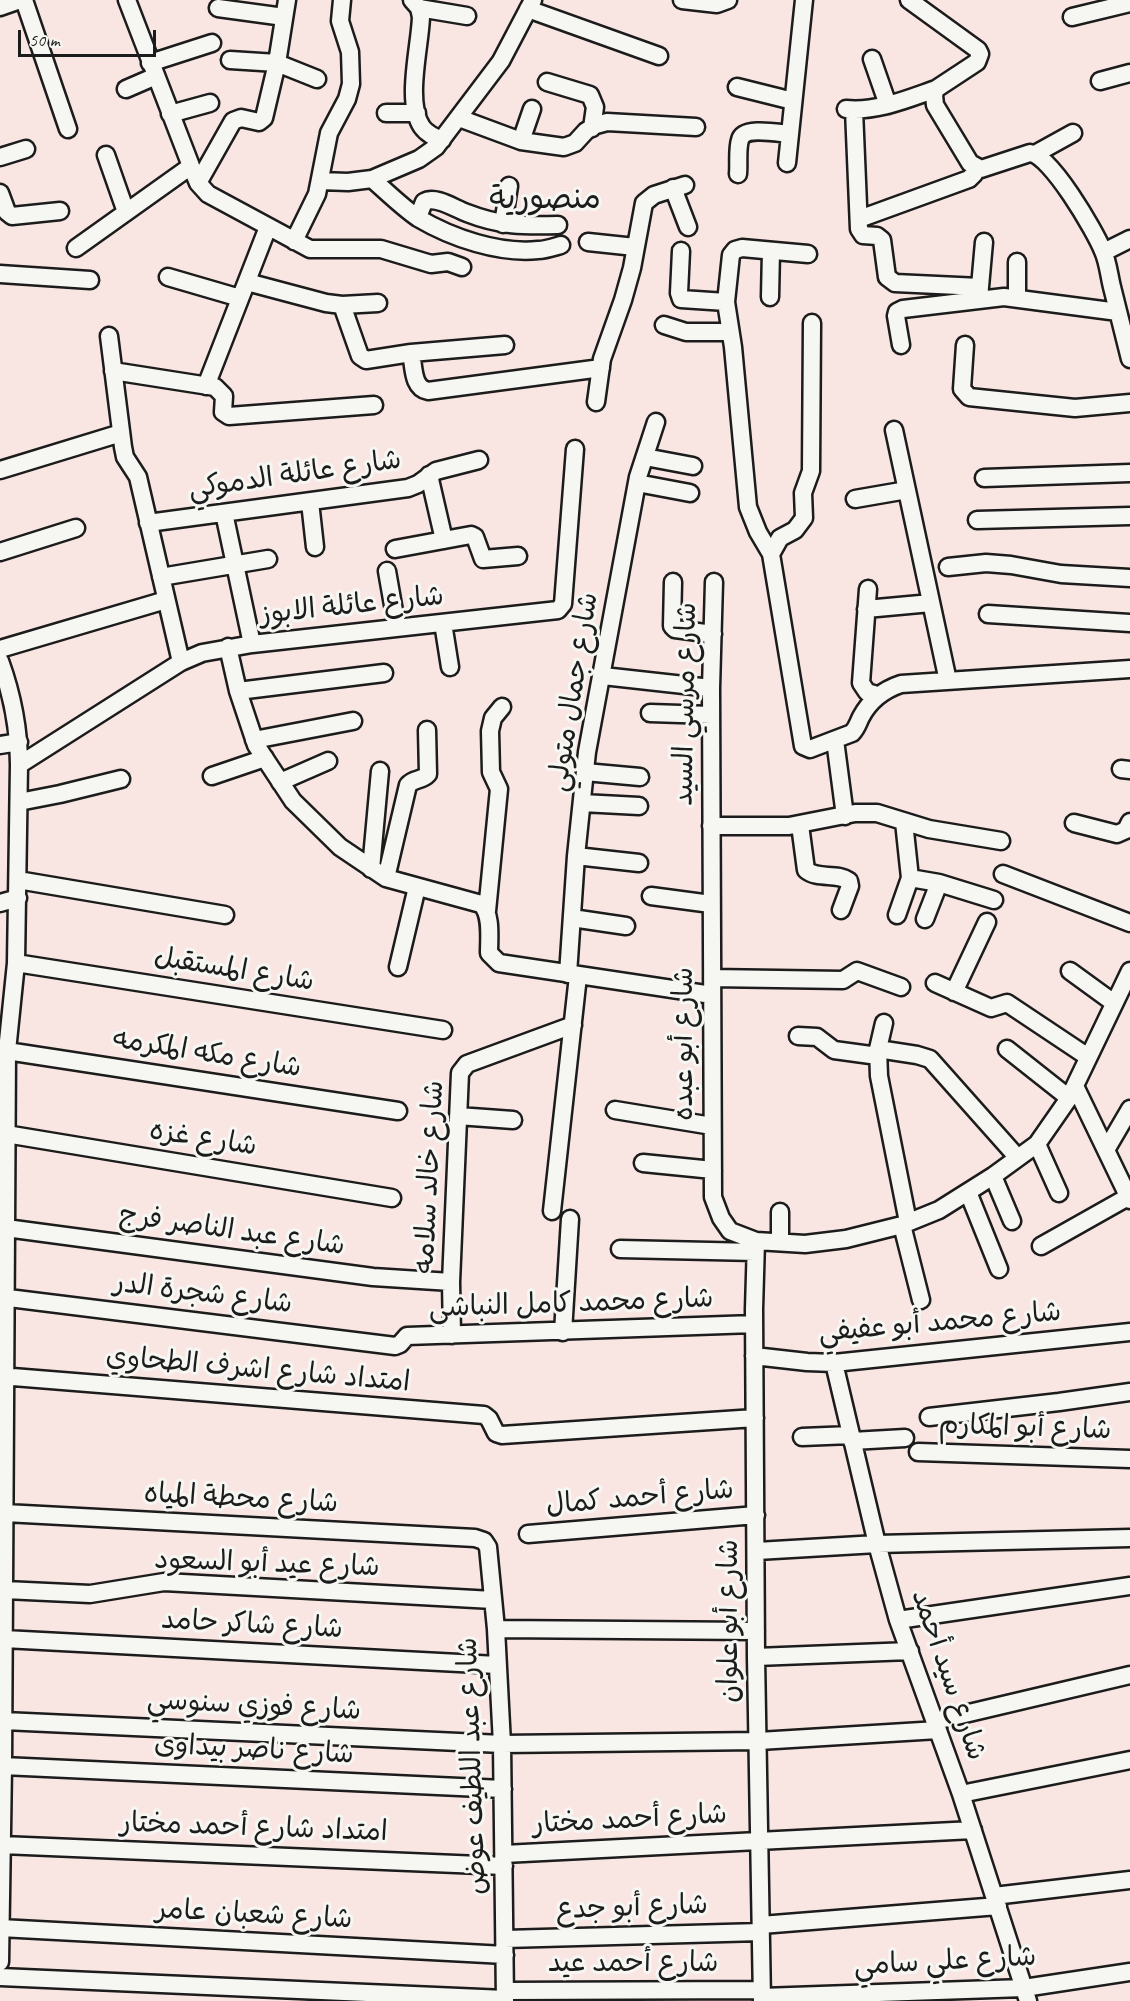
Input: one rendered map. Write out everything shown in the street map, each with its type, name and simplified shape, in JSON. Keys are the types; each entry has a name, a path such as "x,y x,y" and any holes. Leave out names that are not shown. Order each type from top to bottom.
{"street":[{"path":"0,7 22,0 68,129"},
{"path":"127,0 198,183 208,194 310,249 381,249 431,264 448,262 462,267"},
{"path":"198,183 233,121 241,118 259,122 264,118 277,63 287,0"},
{"path":"294,241 317,194 328,133 347,99 351,84 350,52 340,21 342,0"},
{"path":"682,0 717,4 728,0"},
{"path":"787,163 804,0"},
{"path":"909,0 978,50 980,54 977,62 936,90 877,108 850,109 859,224 863,236 877,236 882,240 886,273 892,281 1118,312"},
{"path":"1072,17 1130,3"},
{"path":"441,140 431,136 423,129 417,112 414,93 421,25 416,4 467,16"},
{"path":"320,181 348,182 372,179 419,159 436,147 507,52 530,4 659,56"},
{"path":"218,8 284,17"},
{"path":"126,89 153,69 212,43"},
{"path":"872,59 888,105"},
{"path":"230,60 277,63 317,79"},
{"path":"1100,81 1130,73"},
{"path":"547,82 590,95 595,107 592,128"},
{"path":"737,87 793,100"},
{"path":"936,90 935,105 970,163 981,169 1035,153 1073,133"},
{"path":"170,114 210,103"},
{"path":"521,141 532,109"},
{"path":"386,112 417,112"},
{"path":"459,118 521,141 570,146 592,128 607,122 696,127"},
{"path":"738,174 740,139 745,132 790,134"},
{"path":"0,157 26,149"},
{"path":"1035,153 1058,176 1104,252 1130,359"},
{"path":"106,155 126,212"},
{"path":"76,249 191,166"},
{"path":"859,224 969,179 974,174 975,167"},
{"path":"372,179 418,218 454,235 490,246 538,250 561,245"},
{"path":"503,224 509,186"},
{"path":"596,402 608,338 623,300 632,268 644,203 654,195 679,187 688,227"},
{"path":"0,194 6,212 12,216 60,211"},
{"path":"418,218 424,202 432,199 469,214 503,224 513,226 558,225"},
{"path":"206,386 268,227"},
{"path":"1104,252 1130,239"},
{"path":"588,242 635,247"},
{"path":"980,293 984,242"},
{"path":"808,254 742,248 732,252 726,302 748,507 758,532 771,554 803,746 808,749 848,736 856,730 867,706 877,695 901,684 1130,669"},
{"path":"681,251 679,295 681,299 726,302"},
{"path":"770,297 771,251"},
{"path":"1017,262 1017,297"},
{"path":"0,274 90,280"},
{"path":"168,277 240,298"},
{"path":"247,282 326,303 342,305 378,303"},
{"path":"901,345 896,316 899,310 980,293"},
{"path":"342,305 360,356 369,361 411,353 505,345"},
{"path":"771,554 780,538 795,530 804,518 803,493 811,476 812,323"},
{"path":"664,325 686,332 730,332"},
{"path":"109,336 125,457 136,472 181,662"},
{"path":"965,345 962,389 969,398 1075,408 1130,403"},
{"path":"411,353 416,384 428,391 601,368"},
{"path":"113,371 215,387 224,396 223,412 229,416 374,405"},
{"name":"شارع جمال متولي","path":"552,1211 573,1025 572,918 585,772 637,483 656,422"},
{"path":"894,430 948,681"},
{"path":"0,470 121,433"},
{"name":"شارع عائلة الابوز","path":"19,765 181,662 202,653 252,644 556,612 562,604 575,449"},
{"path":"645,457 693,466"},
{"name":"شارع عائلة الدموكي","path":"148,524 408,488 447,467 479,460"},
{"path":"984,478 1130,473"},
{"path":"429,475 444,540"},
{"path":"637,483 690,493"},
{"path":"855,499 907,490"},
{"path":"310,501 315,547"},
{"path":"224,513 252,644"},
{"path":"977,520 1130,516"},
{"path":"0,552 76,528"},
{"path":"395,549 471,535 475,537 483,559 518,556"},
{"path":"161,577 268,559"},
{"path":"948,567 986,563 1061,574 1130,578"},
{"path":"387,571 397,628"},
{"path":"673,582 672,626 675,629 712,634"},
{"name":"شارع مرسي السيد","path":"711,826 714,582"},
{"path":"868,589 861,683 867,692 877,695"},
{"path":"0,649 166,600"},
{"path":"866,609 931,603"},
{"path":"988,614 1130,623"},
{"path":"443,623 450,667"},
{"path":"228,647 238,691 254,740 293,801 340,847 386,878 477,901 487,911"},
{"path":"0,661 6,676 19,742 16,963 7,1051 4,1129 6,1228 3,1297 4,1721 0,1962"},
{"path":"238,691 384,673"},
{"path":"603,676 711,688"},
{"path":"502,707 493,718 490,727 490,772 499,789 487,911 489,953 494,958 505,965 573,975 712,986 843,980 851,973 857,972 901,987"},
{"path":"650,713 711,715"},
{"path":"254,740 353,722"},
{"path":"386,878 408,784 428,774 427,730"},
{"path":"835,740 845,816"},
{"path":"0,745 19,742"},
{"path":"212,776 265,758"},
{"path":"280,782 328,761"},
{"path":"371,869 380,771"},
{"path":"585,772 640,777"},
{"path":"19,802 60,795 121,779"},
{"path":"582,803 639,806"},
{"path":"711,826 777,827 800,825 855,813 877,813 929,829 1001,841"},
{"path":"897,915 910,878 904,822"},
{"path":"1074,823 1120,834 1126,830 1130,822"},
{"path":"800,825 806,870 812,874 844,878 849,881 850,886 841,910"},
{"name":"شارع أبو عبده","path":"711,826 713,1197 721,1218 730,1231 756,1246"},
{"path":"576,856 639,863"},
{"path":"1003,874 1130,923"},
{"path":"910,878 939,883 994,900"},
{"path":"18,880 225,915"},
{"path":"925,919 939,883"},
{"path":"398,967 417,887"},
{"path":"651,896 711,904"},
{"path":"0,903 18,898"},
{"path":"572,918 626,926"},
{"path":"954,992 987,922"},
{"name":"شارع المستقبل","path":"16,963 443,1030"},
{"path":"1070,971 1114,1003"},
{"path":"620,1249 756,1246 780,1242 805,1244 846,1239 905,1224 939,1210 993,1176 1037,1143 1072,1092 1130,971"},
{"path":"935,983 991,1008 1007,1003 1088,1057"},
{"path":"884,1023 878,1053 881,1088 921,1300"},
{"name":"شارع خالد سلامه","path":"452,1335 451,1282 460,1073 467,1064 573,1025"},
{"path":"798,1036 817,1037 834,1050 917,1055 930,1059 1018,1158"},
{"path":"1007,1049 1072,1092 1106,1150 1129,1198 1041,1246"},
{"name":"شارع مكه المكرمه","path":"7,1051 398,1111"},
{"path":"1106,1150 1130,1109"},
{"path":"615,1110 712,1126"},
{"path":"458,1116 513,1120"},
{"name":"شارع غزه","path":"4,1129 392,1198"},
{"path":"1037,1143 1059,1193"},
{"path":"643,1163 713,1170"},
{"path":"993,1176 1012,1221"},
{"path":"968,1192 999,1269"},
{"path":"780,1212 780,1242"},
{"path":"563,1332 570,1219"},
{"name":"شارع عبد الناصر فرج","path":"6,1228 374,1277 451,1282"},
{"name":"شارع أبو علوان","path":"756,1246 754,1324 756,1657 762,1996"},
{"name":"شارع شجرة الدر","path":"3,1297 395,1346"},
{"name":"شارع محمد كامل النباشى","path":"395,1346 407,1336 754,1324"},
{"name":"شارع محمد أبو عفيفي","path":"754,1356 834,1363 1130,1332"},
{"name":"شارع سيد أحمد","path":"834,1363 877,1544 898,1620 961,1794 1026,1995"},
{"name":"امتداد شارع اشرف الطحاوي","path":"3,1376 484,1415 496,1432 502,1435 755,1418"},
{"path":"929,1417 1130,1392"},
{"path":"802,1437 905,1438"},
{"name":"شارع أبو المكارم","path":"918,1452 1130,1459"},
{"name":"شارع أحمد كمال","path":"528,1534 756,1515"},
{"name":"شارع محطة المياه","path":"3,1524 475,1538"},
{"name":"شارع عبد اللطيف عوض","path":"475,1538 484,1541 488,1547 496,1629 502,1744 505,1997"},
{"path":"757,1551 877,1544 1130,1538"},
{"name":"شارع عيد أبو السعود","path":"3,1598 90,1594 164,1582 493,1600"},
{"path":"898,1620 1130,1586"},
{"path":"496,1629 756,1631"},
{"name":"شارع شاكر حامد","path":"4,1639 497,1665"},
{"path":"756,1657 910,1651"},
{"name":"شارع فوزي سنوسي","path":"4,1721 502,1744 759,1741 937,1725 1130,1675"},
{"path":"961,1794 1130,1760"},
{"name":"شارع ناصر بيداوى","path":"3,1766 503,1789"},
{"name":"شارع أحمد مختار","path":"504,1860 760,1841 973,1830"},
{"name":"امتداد شارع أحمد مختار","path":"2,1845 504,1860"},
{"name":"شارع أبو جدع","path":"505,1947 761,1928 996,1901 1130,1881"},
{"name":"شارع شعبان عامر","path":"1,1928 505,1947"},
{"name":"شارع علي سامي","path":"762,1996 1026,1995 1130,1972"},
{"name":"شارع أحمد عيد","path":"0,1977 505,1997 762,1996"}],"district":[{"name":"منصورية","path":"545,200"}]}
